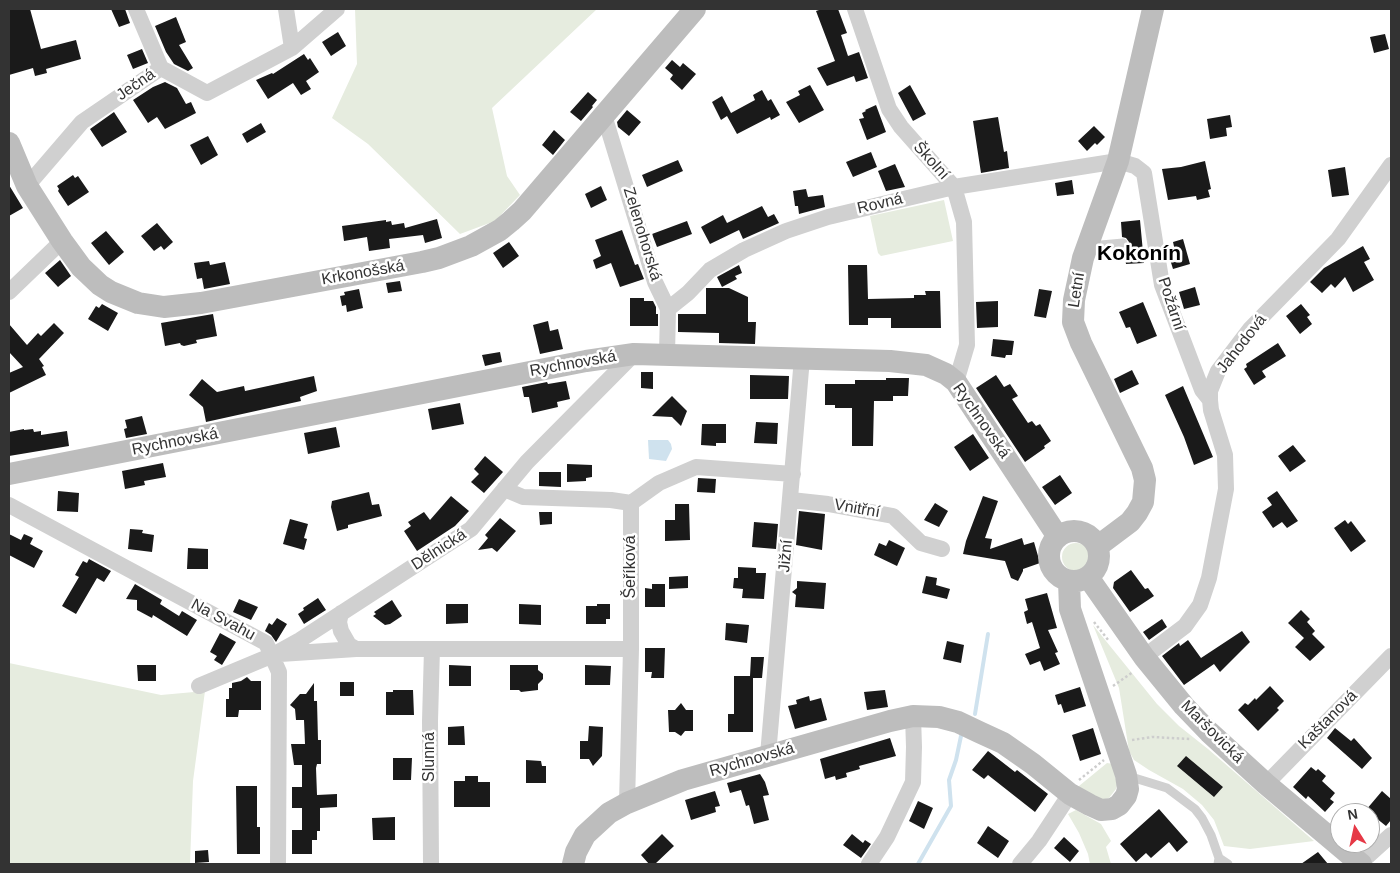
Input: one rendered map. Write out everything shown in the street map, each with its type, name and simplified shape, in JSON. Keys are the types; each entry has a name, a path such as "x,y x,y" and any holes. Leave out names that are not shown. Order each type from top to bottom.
{"street":[{"path":"136,9 161,68"},
{"path":"286,9 292,48"},
{"name":"Ječná","path":"27,186 82,122 161,68 207,93 292,48 337,9"},
{"name":"Krkonošská","path":"9,144 27,186 62,241 90,276 111,292 138,303 164,307 201,303 431,260 456,253 471,246 493,234 522,211 695,9"},
{"name":"Školní","path":"855,9 889,109 901,127 954,187 964,222 967,345 956,382"},
{"name":"Letní","path":"1098,546 1130,522 1138,513 1143,502 1144,480 1142,468 1073,322 1074,300 1083,258 1118,161 1153,9"},
{"name":"Zelenohorská","path":"604,115 655,282 668,309 667,355"},
{"name":"Rovná","path":"668,309 688,294 710,270 744,250 786,231 828,217 954,187 1118,161"},
{"name":"Požární","path":"1118,161 1135,166 1144,173 1162,285 1202,390 1210,400"},
{"name":"Jahodová","path":"1140,664 1185,626 1200,605 1209,578 1226,489 1225,455 1211,410 1210,400 1210,391 1218,371 1250,329 1338,239 1391,165"},
{"path":"9,292 62,241"},
{"name":"Rychnovská","path":"9,474 586,361 634,354 890,361 926,365 946,374 956,382 1058,537"},
{"name":"Dělnická","path":"199,686 300,640 471,529 527,462 634,354"},
{"name":"Jižní","path":"768,755 802,358"},
{"path":"504,489 523,497 611,500 631,503 658,483 696,467 793,474"},
{"name":"Vnitřní","path":"791,500 828,504 893,516 922,543 942,550"},
{"name":"Šeříková","path":"627,803 631,649 631,503"},
{"name":"Na Svahu","path":"9,504 266,643 279,672 278,864"},
{"path":"1058,537 1070,531 1083,532 1094,540 1098,546 1099,564 1094,572 1078,579"},
{"name":"Maršovická","path":"1058,537 1050,550 1049,558 1055,572 1078,579 1140,664 1266,784 1360,864"},
{"name":"Rychnovská","path":"572,864 584,835 598,821 627,803 683,780 890,720 913,716 939,717 958,722 1003,743 1070,794 1101,810 1120,806 1128,789 1121,745 1070,609 1078,579"},
{"path":"341,613 339,622 341,631 349,645 356,649"},
{"path":"272,654 356,649 631,649"},
{"name":"Slunná","path":"431,864 430,721 432,649"},
{"name":"Kaštanová","path":"1266,784 1391,656"},
{"path":"869,864 887,837 913,782 913,716"},
{"path":"1020,864 1039,841 1070,794"},
{"path":"1360,864 1391,835"}],"lane":[{"path":"1087,246 1123,243"},
{"path":"1126,775 1167,788 1195,810 1202,818 1211,835 1219,861 1228,864"}],"path":[{"path":"1093,621 1110,642"},
{"path":"1113,685 1140,664"},
{"path":"1070,794 1078,781 1121,745 1152,737 1218,740"}],"shaded area":[{"path":"355,9 597,9 492,108 507,176 520,195 495,221 460,234 368,144 332,118 357,64"},
{"path":"944,200 953,241 881,256 878,253 870,216"},
{"path":"1076,543 1086,547 1090,557 1086,567 1076,571 1066,567 1062,557 1066,547"},
{"path":"1093,625 1157,704 1179,726 1314,841 1250,849 1224,846 1214,820 1202,805 1183,789 1134,760 1129,751 1119,688"},
{"path":"9,663 161,695 205,691 193,781 190,864 9,864"},
{"path":"1107,763 1113,764 1117,785 1109,798 1102,800 1079,789 1079,786"},
{"path":"1076,810 1101,824 1111,841 1106,847 1111,864 1090,864 1079,833 1068,814"}],"water":[{"path":"648,440 668,440 672,449 666,461 649,459"}],"building":[{"path":"9,9 30,9 41,49 76,40 81,59 46,69 47,73 35,76 33,68 9,75"},
{"path":"111,9 125,9 130,23 119,27"},
{"path":"838,9 847,33 841,35 848,56 859,52 868,78 856,82 854,76 827,86 817,68 835,61 816,11"},
{"path":"176,17 186,42 179,45 193,68 188,71 174,64 166,52 155,26"},
{"path":"338,32 346,46 331,56 322,42"},
{"path":"1385,34 1389,49 1374,53 1370,37"},
{"path":"142,49 148,63 133,69 127,55"},
{"path":"304,54 308,60 310,58 319,72 306,81 311,89 301,95 293,83 268,99 256,80 273,74"},
{"path":"672,60 680,67 683,63 696,74 682,90 670,79 673,75 665,68"},
{"path":"165,82 177,88 186,104 191,102 196,113 165,129 157,117 148,123 133,100 153,87"},
{"path":"810,85 824,110 799,123 786,102 800,95 798,91"},
{"path":"910,85 926,114 913,121 898,93"},
{"path":"762,90 768,101 771,99 780,115 771,120 770,117 737,134 727,116 721,120 712,102 722,96 731,113 755,100 753,95"},
{"path":"588,92 597,100 581,121 570,112"},
{"path":"876,105 886,132 867,140 859,119 864,118 862,113 865,110"},
{"path":"627,110 641,122 629,136 618,127 617,122"},
{"path":"114,112 127,132 102,147 90,129"},
{"path":"1230,115 1232,127 1226,128 1227,136 1210,139 1207,119"},
{"path":"998,117 1004,152 1007,151 1009,168 981,173 973,121"},
{"path":"261,123 266,132 247,143 242,134"},
{"path":"1094,126 1105,137 1087,151 1078,141"},
{"path":"554,130 565,140 553,155 542,145"},
{"path":"208,136 218,155 201,165 190,145"},
{"path":"871,152 877,167 853,177 846,162"},
{"path":"678,160 683,171 647,187 642,175"},
{"path":"1205,161 1211,189 1208,190 1210,197 1197,200 1196,196 1168,200 1162,169 1181,167"},
{"path":"895,164 905,187 886,191 878,171"},
{"path":"1345,167 1349,195 1332,197 1328,170"},
{"path":"73,175 75,178 78,176 89,192 68,206 58,191 57,186"},
{"path":"1072,180 1074,194 1057,196 1055,183"},
{"path":"9,185 23,208 9,216"},
{"path":"601,186 607,200 591,208 585,194"},
{"path":"806,189 808,197 823,195 825,207 799,214 798,206 795,206 793,191"},
{"path":"762,206 768,217 774,214 779,223 743,239 739,230 710,244 701,227 723,215 727,223"},
{"path":"437,219 442,238 425,243 423,235 389,239 390,248 369,251 367,237 344,241 342,226 386,220 386,222 391,221 392,225 404,223 405,228"},
{"path":"1140,220 1144,263 1126,264 1124,249 1128,246 1129,242 1126,238 1122,237 1121,222"},
{"path":"687,221 692,234 657,247 652,234"},
{"path":"157,223 173,242 164,250 161,246 154,251 141,236"},
{"path":"622,230 635,265 638,264 644,279 620,287 611,263 596,269 593,260 601,256 595,240"},
{"path":"106,231 124,252 109,265 91,243"},
{"path":"1183,239 1190,264 1173,269 1168,253 1175,251 1173,242"},
{"path":"509,242 519,256 503,268 493,253"},
{"path":"1363,246 1370,259 1364,262 1374,280 1353,292 1345,277 1335,288 1331,284 1322,293 1310,282 1324,268"},
{"path":"60,260 71,276 58,287 45,273"},
{"path":"209,261 210,265 225,262 230,284 204,289 202,278 197,279 194,263"},
{"path":"739,265 742,273 735,276 737,279 722,287 717,277"},
{"path":"848,265 867,265 868,299 914,298 914,295 926,295 925,291 940,291 941,328 891,328 891,318 868,318 868,325 849,325"},
{"path":"400,281 402,291 388,293 386,283"},
{"path":"1195,287 1200,305 1184,309 1179,292"},
{"path":"706,288 729,288 748,297 748,322 756,322 755,344 719,343 719,333 678,332 678,314 706,314"},
{"path":"359,289 363,308 347,312 346,305 342,306 340,296 345,295 344,292"},
{"path":"1039,289 1052,291 1046,318 1034,316"},
{"path":"630,298 644,298 644,301 653,301 656,307 656,314 658,314 658,326 630,326"},
{"path":"998,301 998,327 977,328 976,302"},
{"path":"1143,302 1157,336 1137,344 1130,327 1126,328 1119,312"},
{"path":"102,304 118,313 108,331 88,319 96,306 99,308"},
{"path":"1301,304 1310,315 1307,317 1312,324 1300,334 1286,316"},
{"path":"213,314 217,336 196,340 197,343 184,346 180,343 165,346 161,323"},
{"path":"548,321 550,331 558,329 563,349 540,354 533,325"},
{"path":"54,323 64,333 39,359 44,366 42,367 46,375 9,393 9,373 23,367 9,352 9,324 27,345 38,333 41,336"},
{"path":"993,339 1014,341 1012,355 1006,355 1005,358 991,356"},
{"path":"1278,343 1286,356 1262,371 1266,377 1254,385 1244,369 1247,367 1246,364"},
{"path":"500,352 502,362 485,366 482,355"},
{"path":"1132,370 1139,384 1120,393 1114,379"},
{"path":"641,372 653,372 653,389 641,388"},
{"path":"750,375 789,376 788,399 750,399"},
{"path":"996,375 1004,387 1010,384 1018,396 1012,399 1028,423 1032,421 1036,426 1040,424 1051,441 1044,446 1045,448 1025,462 976,388"},
{"path":"314,376 317,391 300,397 301,401 206,422 203,407 189,395 202,379 217,392 244,386 245,391"},
{"path":"886,378 909,378 908,396 893,396 893,401 874,401 873,446 852,446 852,408 835,408 835,405 825,405 825,384 855,384 855,380 886,380"},
{"path":"566,381 570,399 557,402 558,407 532,413 529,397 524,397 522,387 547,382 548,384"},
{"path":"1183,386 1213,457 1194,465 1165,395"},
{"path":"672,396 687,411 681,426 672,417 652,416"},
{"path":"460,403 464,424 432,430 428,409"},
{"path":"142,416 147,434 126,438 124,429 127,428 125,420"},
{"path":"756,422 778,423 777,444 754,443"},
{"path":"702,424 726,424 726,443 716,443 716,446 701,445"},
{"path":"336,427 340,447 308,454 304,433"},
{"path":"33,429 34,432 41,431 41,435 67,431 69,446 9,456 9,432"},
{"path":"973,434 989,458 970,471 954,447"},
{"path":"1293,445 1306,461 1290,472 1278,456"},
{"path":"485,456 503,472 484,493 471,482 479,474 474,469"},
{"path":"163,463 166,477 144,481 145,485 125,489 122,471"},
{"path":"567,464 592,465 592,477 586,478 586,481 567,482"},
{"path":"539,472 561,472 561,487 539,486"},
{"path":"1060,475 1072,493 1055,505 1042,487"},
{"path":"698,478 716,479 715,493 697,492"},
{"path":"58,491 79,493 78,512 57,511"},
{"path":"1277,491 1298,521 1287,528 1282,522 1273,528 1262,512 1272,505 1267,498"},
{"path":"369,492 372,505 379,504 382,516 348,525 348,528 337,531 331,507 332,501"},
{"path":"451,496 469,511 455,526 417,551 404,531 411,526 408,522 424,512 430,520"},
{"path":"983,496 998,501 985,538 992,539 990,549 1022,538 1024,545 1034,542 1040,563 1023,569 1018,581 1011,578 1005,561 963,554"},
{"path":"935,503 948,511 939,527 924,520"},
{"path":"675,504 689,504 690,540 665,541 665,520 675,520"},
{"path":"799,511 825,514 822,550 796,545"},
{"path":"539,512 552,512 552,524 540,525"},
{"path":"500,518 516,531 497,552 492,548 478,550 488,538 485,535"},
{"path":"290,519 308,524 304,538 307,539 304,550 283,544"},
{"path":"1345,520 1348,524 1351,521 1366,541 1351,552 1334,528"},
{"path":"754,522 778,524 776,549 752,547"},
{"path":"130,529 143,530 142,533 154,535 152,552 128,549"},
{"path":"9,534 21,540 24,534 33,538 30,544 43,551 34,568 9,555"},
{"path":"889,540 905,548 897,566 874,555 879,543 886,546"},
{"path":"188,548 208,549 208,569 187,569"},
{"path":"89,559 111,571 104,582 97,578 76,614 62,606 79,577 75,575 80,566 83,561 87,563"},
{"path":"738,567 756,568 756,573 766,573 764,599 742,598 743,589 733,588 734,578 738,578"},
{"path":"1131,570 1145,589 1148,588 1154,596 1130,612 1113,588 1114,582"},
{"path":"688,576 688,588 669,589 669,577"},
{"path":"926,576 937,578 936,585 950,589 947,599 922,593"},
{"path":"797,581 826,583 824,609 795,607 796,595 792,592 797,588"},
{"path":"135,584 162,600 160,604 179,616 182,611 197,620 187,636 153,615 152,618 137,610 137,600 126,599"},
{"path":"652,584 665,584 665,607 645,607 645,588 652,589"},
{"path":"1047,593 1057,628 1048,630 1058,652 1055,653 1060,664 1044,671 1040,661 1030,665 1025,654 1040,648 1032,622 1027,624 1024,612 1028,610 1025,599"},
{"path":"318,598 326,610 304,624 298,614 304,610 303,608"},
{"path":"239,599 258,607 251,620 233,612"},
{"path":"392,600 402,616 385,625 373,616 376,614 374,612"},
{"path":"446,604 468,604 468,623 446,624"},
{"path":"519,604 541,605 541,625 519,624"},
{"path":"597,604 610,604 610,619 606,619 606,624 586,624 586,606 597,606"},
{"path":"1301,610 1310,619 1307,622 1315,631 1312,634 1325,647 1310,661 1295,647 1304,638 1288,623"},
{"path":"277,618 287,624 276,642 265,631 269,623 272,625"},
{"path":"1162,619 1167,627 1149,640 1143,632"},
{"path":"726,623 749,625 747,643 725,640"},
{"path":"1242,631 1250,642 1220,672 1214,664 1184,685 1162,656 1179,643 1180,646 1188,640 1201,658"},
{"path":"220,633 236,642 222,665 214,660 217,656 210,652"},
{"path":"947,641 964,645 961,663 943,659"},
{"path":"645,648 665,648 664,678 651,678 652,672 645,672"},
{"path":"751,657 764,657 762,678 753,678 753,732 728,732 728,714 734,714 734,676 750,676"},
{"path":"137,665 156,665 156,681 138,681"},
{"path":"449,665 471,666 471,686 449,686"},
{"path":"510,665 538,665 538,670 543,674 543,679 538,684 538,690 521,692 519,690 510,690"},
{"path":"585,665 611,666 610,685 585,685"},
{"path":"247,677 251,681 261,681 261,710 239,710 238,717 226,717 226,699 229,699 229,688 232,688 232,683"},
{"path":"340,682 354,682 354,696 340,696"},
{"path":"314,683 314,701 317,701 318,740 321,740 321,764 317,764 316,768 317,795 337,794 337,807 320,808 320,831 317,831 317,840 312,840 312,854 292,854 292,830 302,830 302,808 292,808 292,787 302,787 302,765 294,765 291,744 305,744 304,720 296,720 295,709 290,705 300,694 306,694"},
{"path":"1270,686 1284,701 1277,708 1279,710 1258,731 1238,710 1245,703 1248,705 1255,698 1256,700"},
{"path":"1080,687 1086,706 1064,713 1061,704 1058,705 1055,695"},
{"path":"393,690 413,690 414,715 386,715 386,692 393,692"},
{"path":"885,690 888,707 867,710 864,692"},
{"path":"809,696 810,701 821,698 827,720 795,729 788,706 797,704 796,700"},
{"path":"681,703 686,710 693,710 693,731 685,731 681,736 675,732 669,732 668,710 675,710"},
{"path":"464,726 465,745 448,745 448,727"},
{"path":"589,726 603,727 602,756 593,766 589,759 580,759 580,741 588,741"},
{"path":"1093,728 1101,754 1080,761 1072,735"},
{"path":"1335,728 1351,741 1354,738 1372,758 1362,769 1327,738"},
{"path":"890,738 896,756 859,766 860,769 846,773 847,777 836,780 835,776 825,779 820,759"},
{"path":"988,751 1048,794 1035,812 988,775 984,779 972,770"},
{"path":"1186,756 1223,787 1214,797 1177,766"},
{"path":"393,758 412,758 411,780 393,780"},
{"path":"526,760 541,761 542,766 546,766 546,783 526,783"},
{"path":"1311,767 1316,771 1318,769 1326,776 1322,781 1335,793 1330,799 1334,802 1330,803 1330,806 1325,812 1308,796 1306,799 1293,787"},
{"path":"760,774 769,795 763,796 769,820 754,824 749,805 746,806 741,790 730,793 727,783"},
{"path":"465,776 478,776 478,782 490,782 490,807 454,807 454,781 465,781"},
{"path":"236,786 257,786 257,827 260,827 260,854 237,854"},
{"path":"715,791 720,806 715,807 716,812 691,820 685,800"},
{"path":"1382,791 1391,799 1391,820 1386,826 1380,821 1380,803 1372,803"},
{"path":"918,801 933,808 924,829 909,821"},
{"path":"1159,809 1188,842 1177,852 1169,842 1151,858 1146,853 1136,862 1120,844"},
{"path":"395,817 395,840 373,840 372,818"},
{"path":"988,826 1009,841 998,858 977,843"},
{"path":"662,834 674,846 655,864 649,864 641,855"},
{"path":"852,834 863,843 865,840 871,844 861,858 843,845"},
{"path":"1064,837 1079,851 1070,862 1054,848"},
{"path":"208,850 209,862 195,863 195,851"},
{"path":"1318,852 1328,864 1301,864"}],"waterway":[{"path":"975,714 988,634"},
{"path":"918,864 951,806 949,780 961,736"}],"district":[{"name":"Kokonín","path":"1139,254"}]}
